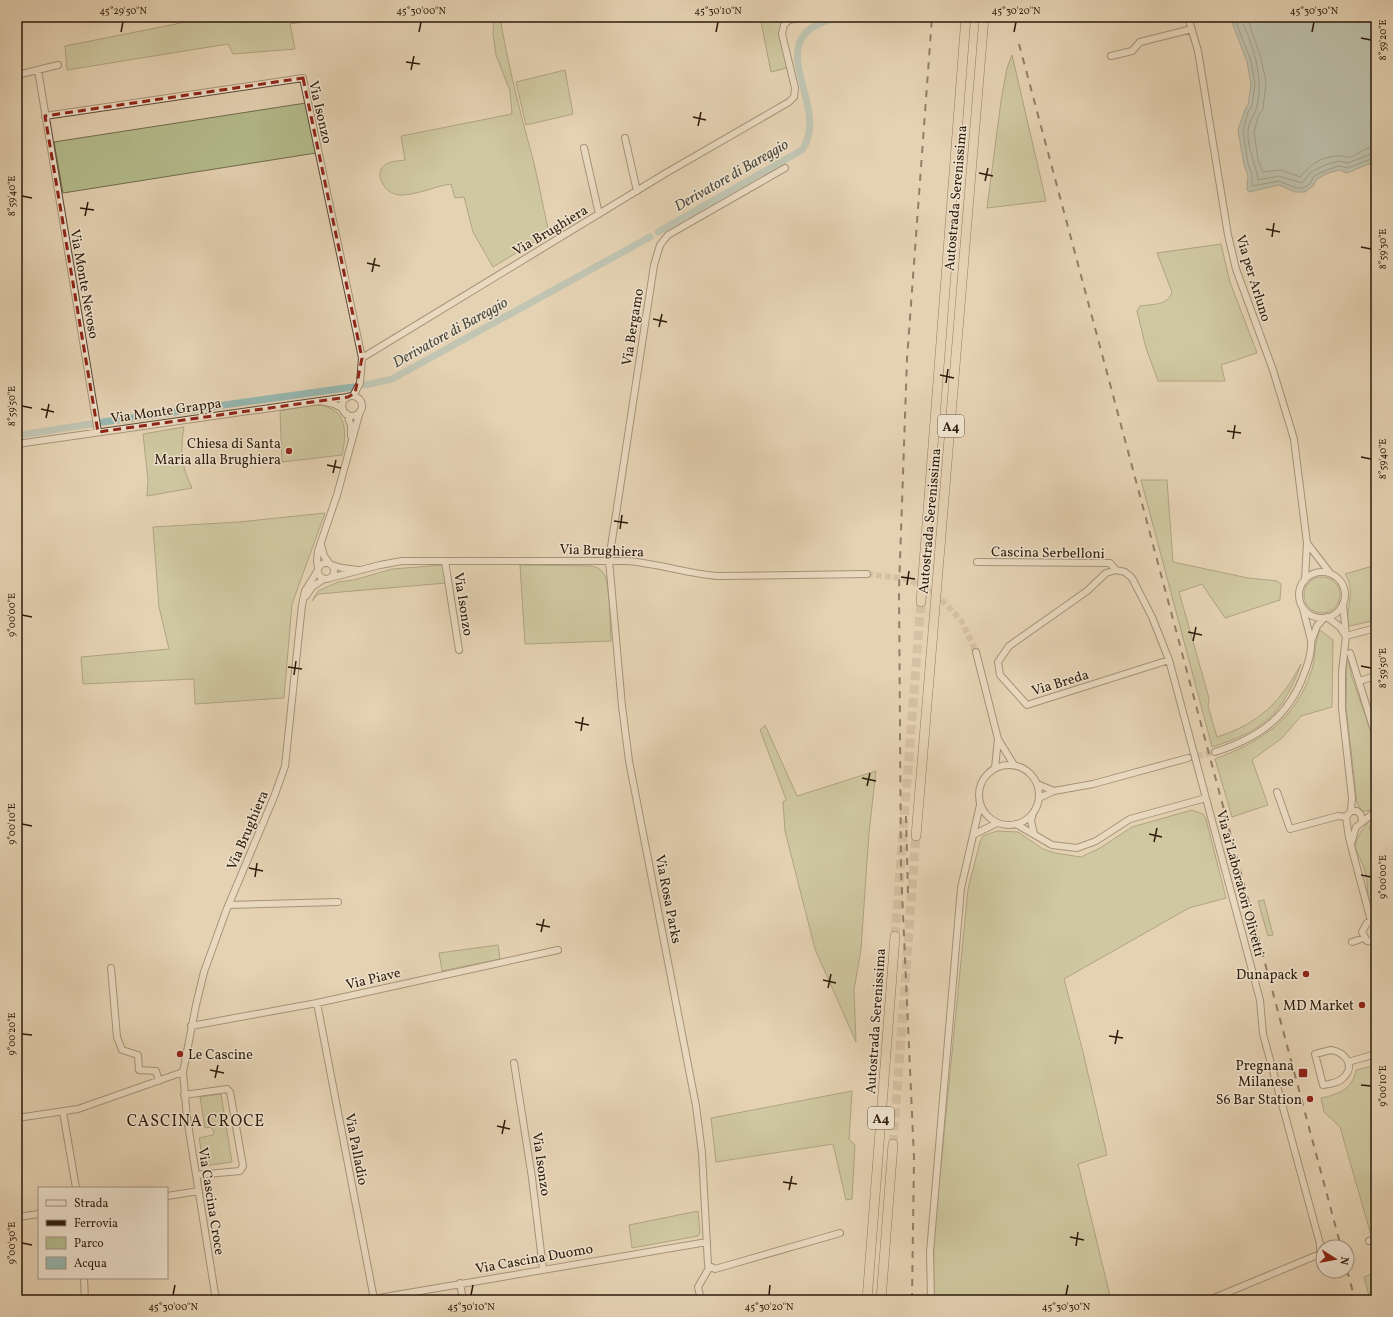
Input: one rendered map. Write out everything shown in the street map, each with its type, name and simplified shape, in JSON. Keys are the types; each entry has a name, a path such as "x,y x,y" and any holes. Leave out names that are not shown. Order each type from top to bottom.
{"highway":[{"name":"Autostrada Serenissima","path":"921,602 966,17"},
{"name":"Autostrada Serenissima","path":"916,836 984,17"},
{"name":"Autostrada Serenissima","path":"867,1300 895,936"},
{"name":"A4","path":"881,1300 893,1144"}],"street":[{"name":"Via Brughiera","path":"362,358 668,171 792,99 795,88 782,34 782,28 789,20 804,17"},
{"name":"Via per Arluno","path":"1188,17 1198,50 1228,235 1238,275 1273,370 1294,439 1307,543 1305,580 1299,594 1304,608 1311,642"},
{"path":"1111,56 1132,51 1140,42 1192,29"},
{"path":"17,75 58,65"},
{"name":"Via Monte Nevoso","path":"38,70 98,432"},
{"name":"Via Isonzo","path":"45,116 303,78 362,358"},
{"path":"625,138 637,191"},
{"path":"584,148 599,214"},
{"name":"Via Bergamo","path":"609,560 641,346 657,251 668,235 785,168"},
{"path":"321,544 324,556 334,571 327,578 320,576 317,561 321,544 337,495 360,411 362,358"},
{"path":"351,442 351,426 345,412 343,401 350,397 360,383"},
{"path":"350,397 361,402"},
{"name":"Via Monte Grappa","path":"17,444 319,400 350,397"},
{"name":"Via Monte Grappa","path":"319,400 334,404 345,412"},
{"path":"345,412 353,416 360,411"},
{"path":"1307,543 1330,573 1340,580 1344,588 1343,604 1346,636 1342,672 1342,708 1352,798 1356,812 1362,821"},
{"name":"Via Brughiera","path":"302,605 312,587 327,578 397,562 609,560 641,562 686,572 718,576 867,574"},
{"name":"Via Rosa Parks","path":"609,560 625,731 696,1106 702,1153 709,1268"},
{"name":"Via Isonzo","path":"445,561 459,650"},
{"name":"Cascina Serbelloni","path":"977,562 1023,564 1110,563 1116,570"},
{"path":"318,569 322,563 360,570"},
{"name":"Via Brughiera","path":"185,1058 204,972 229,905 274,797 285,766 302,605 305,591 318,569"},
{"name":"Via Breda","path":"1116,570 1106,573 1087,591 1009,646 998,662 1000,675 1027,705 1169,660"},
{"name":"Via ai Laboratori Olivetti","path":"1116,570 1125,572 1132,578 1152,617 1169,660 1260,1000 1263,1034 1320,1244 1320,1254 1210,1300"},
{"path":"1305,580 1318,572 1330,573"},
{"path":"1215,752 1240,744 1258,734 1281,714 1294,696 1303,676 1310,654 1311,642 1317,626 1325,618 1336,613 1343,604"},
{"path":"1304,608 1309,614 1325,618 1340,626 1346,636"},
{"path":"1346,636 1376,628"},
{"path":"976,652 998,739 1014,765"},
{"path":"1350,653 1376,735"},
{"path":"1358,681 1376,676"},
{"path":"995,768 998,739"},
{"path":"1039,798 1054,791 1093,784 1188,758"},
{"path":"931,1300 930,1252 961,888 980,805 979,792 983,780 995,768 1004,765 1014,765 1031,775 1037,784 1039,798 1031,821 1034,834"},
{"path":"1037,784 1054,791"},
{"path":"1277,792 1290,829 1338,816 1346,817 1356,812 1374,812"},
{"path":"1016,824 1052,845 1077,848 1096,841 1130,819 1206,798"},
{"path":"980,805 990,818 997,823 1006,825 1016,824 1028,818 1033,812"},
{"path":"1351,844 1356,827 1374,812"},
{"path":"1346,817 1351,844 1373,921 1363,928 1364,938"},
{"path":"974,834 997,823"},
{"path":"1348,826 1356,827"},
{"path":"229,905 338,902"},
{"path":"1364,938 1370,942 1376,942"},
{"path":"1352,942 1364,938"},
{"name":"Via Piave","path":"191,1026 317,1003 558,950"},
{"path":"111,968 117,1037 122,1050 138,1055 139,1070 156,1071 159,1081"},
{"name":"Via Palladio","path":"317,1003 374,1299"},
{"path":"1331,1050 1339,1051 1345,1056 1348,1062 1347,1072 1340,1081 1323,1085 1315,1054 1331,1050"},
{"path":"1348,1062 1376,1054"},
{"name":"Via Cascina Croce","path":"185,1058 183,1072 184,1095 216,1300"},
{"name":"Via Isonzo","path":"514,1063 532,1178 543,1269"},
{"path":"17,1118 63,1112 89,1106 183,1072"},
{"path":"184,1095 227,1089 230,1092 243,1166 240,1171 196,1175"},
{"path":"63,1112 76,1187"},
{"path":"168,1196 199,1191"},
{"path":"17,1217 38,1214"},
{"path":"701,1300 698,1287 709,1268 715,1269 840,1233"},
{"path":"1368,1241 1376,1238"},
{"name":"Via Cascina Duomo","path":"366,1300 707,1242"},
{"path":"84,1279 85,1300"},
{"path":"460,1284 463,1300"}],"highlighted area":[{"path":"303,78 362,358 355,393 348,397 98,432 45,116"}],"green space":[{"path":"211,17 333,17 290,24 295,49 233,54 228,44 67,70 65,46"},
{"path":"494,17 500,17 512,79 534,164 549,233 493,267 473,232 464,197 455,198 451,184 411,194 399,195 394,194 385,187 380,178 380,172 386,164 405,160 401,136 512,114 510,91 496,55 493,34"},
{"path":"760,17 794,17 784,22 787,68 771,72"},
{"path":"1012,55 1046,201 987,208 1001,101 1007,68"},
{"path":"565,70 573,114 526,125 516,82"},
{"path":"306,103 316,153 63,193 54,142"},
{"path":"1221,244 1230,282 1257,353 1221,365 1225,381 1158,381 1146,348 1137,311 1140,306 1159,304 1167,300 1172,292 1157,253"},
{"path":"312,405 332,409 342,420 345,436 342,455 282,462 280,411"},
{"path":"184,427 182,458 192,488 147,496 148,480 143,434"},
{"path":"1141,480 1167,480 1173,562 1248,578 1277,581 1281,584 1280,600 1225,618 1202,584 1179,592 1209,698 1208,706 1217,737 1232,732 1245,725 1267,710 1285,690 1301,664 1287,696 1269,718 1258,727 1245,734 1212,747"},
{"path":"325,513 292,604 284,698 195,704 194,679 83,684 81,657 169,649 159,607 153,527 239,522"},
{"path":"444,565 446,583 318,594 312,601 318,591 338,582 354,580 392,569"},
{"path":"520,565 591,566 600,570 604,574 606,580 611,641 525,644"},
{"path":"1376,565 1376,620 1350,626 1348,616 1350,588 1349,581 1345,574"},
{"path":"1326,577 1335,582 1339,588 1339,602 1335,608 1326,613 1318,613 1309,608 1305,602 1304,591 1309,582 1315,578"},
{"path":"1320,630 1333,640 1332,707 1301,716 1282,738 1252,760 1268,805 1232,817 1215,759 1248,745 1275,726 1287,715 1297,702 1312,669"},
{"path":"1347,656 1352,677 1376,746 1376,807 1368,811 1362,811 1357,803 1346,707"},
{"path":"765,725 797,796 876,771 869,833 861,949 854,990 856,1042 815,949 785,831 783,802 786,799 760,730"},
{"path":"1192,810 1203,814 1206,819 1226,898 1189,908 1064,979 1107,1155 1078,1164 1111,1300 933,1300 934,1238 968,889 980,842 983,836 997,831 1018,832 1043,849 1055,853 1081,857 1100,848 1132,827"},
{"path":"1376,816 1376,824 1369,827 1375,842 1370,845 1376,859 1376,916 1371,902 1369,902 1366,875 1356,850 1356,841 1370,820"},
{"path":"1264,900 1273,935 1268,936 1258,901"},
{"path":"498,945 500,959 442,971 439,953"},
{"path":"1376,1065 1376,1195 1372,1197 1376,1207 1376,1233 1371,1235 1340,1127 1324,1112 1321,1098 1339,1093 1348,1087 1356,1070"},
{"path":"852,1091 849,1139 855,1145 852,1199 846,1200 833,1144 716,1162 711,1118"},
{"path":"221,1094 232,1162 204,1166 199,1138 213,1135 214,1132 211,1127 205,1128 200,1097"},
{"path":"698,1211 700,1233 698,1236 632,1248 629,1225"},
{"path":"1376,1272 1376,1300 1370,1300 1364,1277"}],"water":[{"path":"1230,17 1376,17 1376,161 1347,173 1339,170 1328,173 1317,179 1313,186 1305,192 1295,192 1279,185 1249,192 1247,190 1248,176 1244,165 1238,130 1245,109 1248,105 1251,84 1247,62"}],"waterway":[{"name":"Derivatore di Bareggio","path":"658,232 802,150 809,132 809,113 800,73 798,55 801,39 815,26 841,17"},
{"name":"Derivatore di Bareggio","path":"365,385 392,379 650,237"},
{"name":"Derivatore di Bareggio","path":"103,422 353,387"},
{"name":"Derivatore di Bareggio","path":"20,435 91,424"}],"tunnel":[{"path":"867,574 907,579 936,594 961,620 976,652"},
{"path":"895,936 921,602"},
{"path":"1188,758 1215,752"},
{"path":"893,1144 916,836"}],"railway":[{"path":"912,1300 914,1158 901,870 899,589 907,359 932,17"},
{"path":"1019,44 1339,1239"},
{"path":"906,816 908,894"},
{"path":"1349,1279 1355,1300"}],"place":[{"name":"Chiesa di Santa Maria alla Brughiera","path":"289,451"},
{"name":"Dunapack","path":"1306,974"},
{"name":"MD Market","path":"1362,1005"},
{"name":"Le Cascine","path":"180,1054"},
{"name":"Pregnana Milanese","path":"1303,1073"},
{"name":"S6 Bar Station","path":"1310,1099"}],"district":[{"name":"CASCINA CROCE","path":"196,1120"}]}
